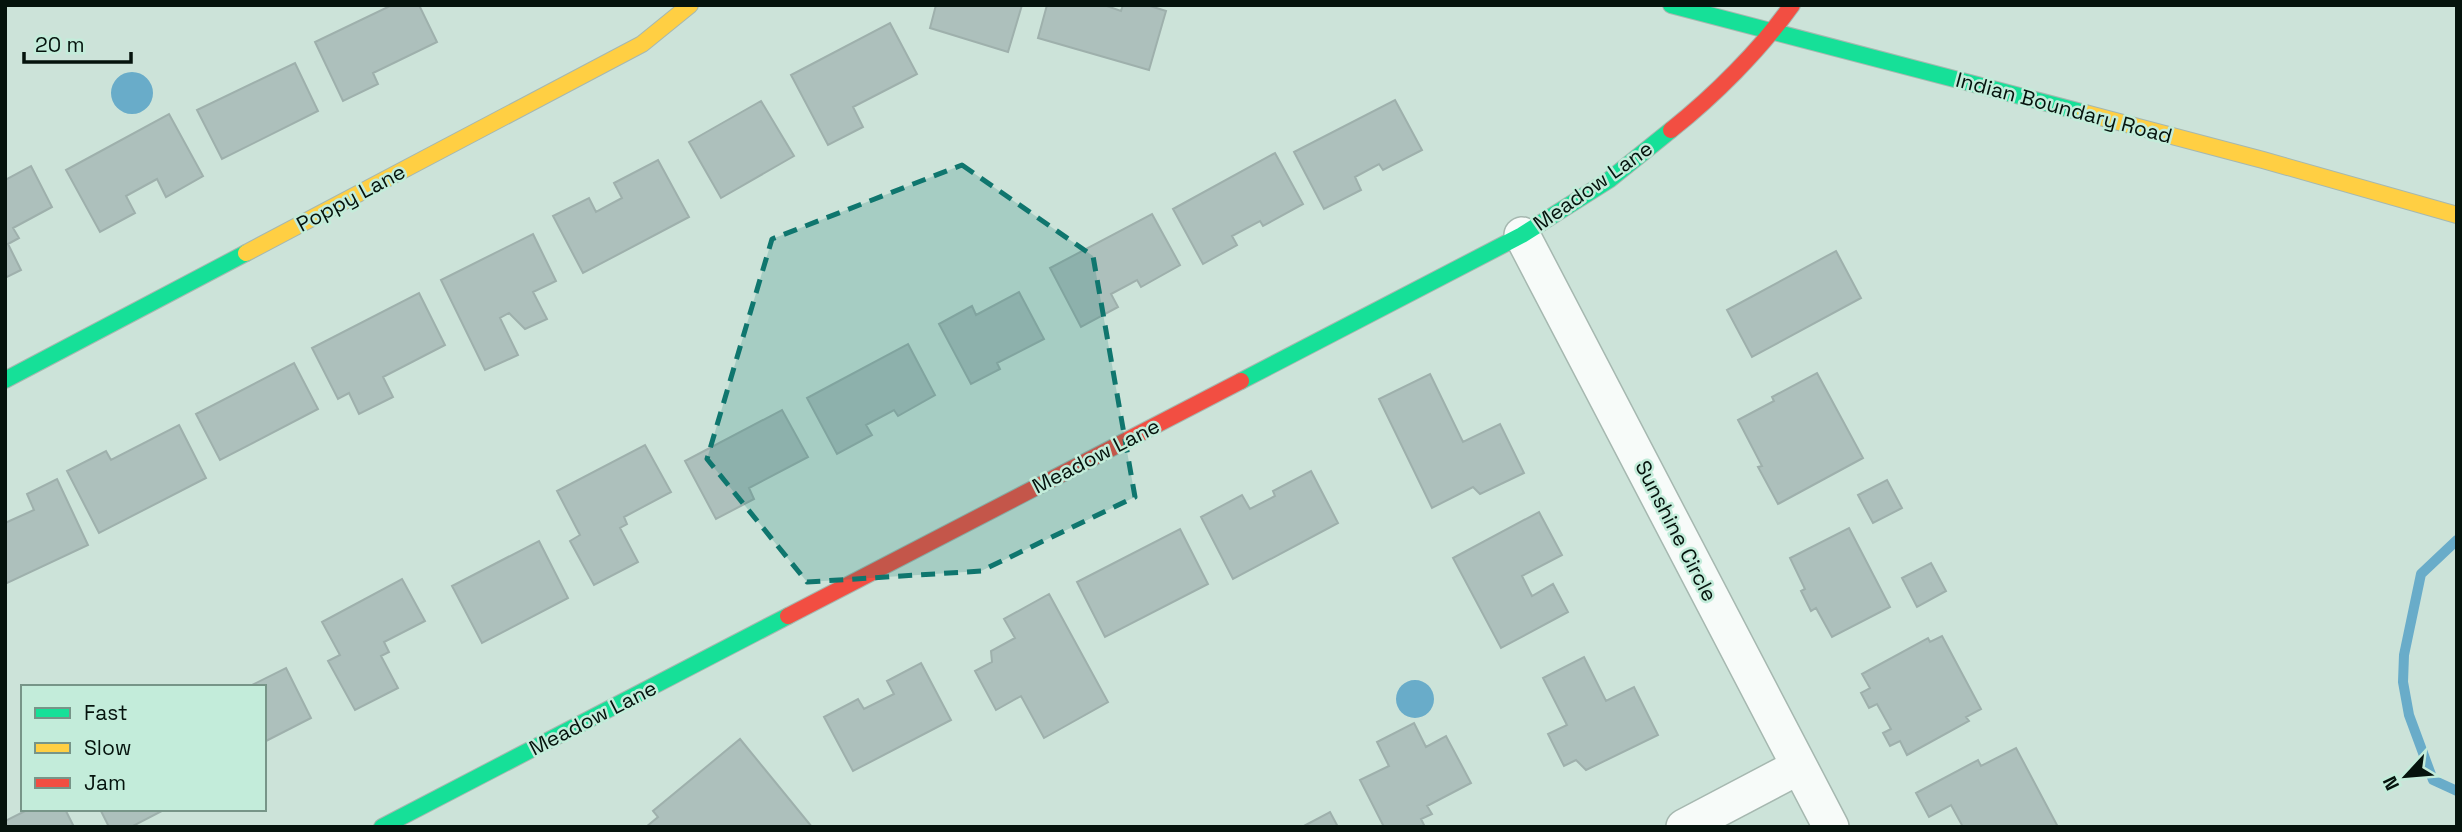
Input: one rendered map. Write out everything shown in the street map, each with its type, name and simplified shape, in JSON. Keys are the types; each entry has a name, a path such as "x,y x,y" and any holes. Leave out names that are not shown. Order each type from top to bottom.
{"street":[{"name":"Poppy Lane","path":"5,380 642,44 690,5"},
{"name":"Indian Boundary Road","path":"1671,5 2263,160 2457,215"},
{"name":"Meadow Lane","path":"382,827 1522,235 1609,180 1690,115 1773,32 1792,5"},
{"name":"Sunshine Circle","path":"1522,235 1831,827"},
{"path":"1684,827 1798,768"}],"highlighted area":[{"path":"962,165 1093,256 1135,497 981,571 807,582 707,459 772,239"}],"water":[{"path":"132,72 147,78 153,93 147,108 132,114 117,108 111,93 117,78"},
{"path":"1415,680 1429,685 1434,699 1429,713 1415,718 1401,713 1396,699 1401,685"}],"building":[{"path":"392,5 419,5 437,42 373,73 378,84 343,101 315,42"},
{"path":"936,5 1022,5 1008,52 930,28"},
{"path":"1047,5 1104,5 1121,11 1123,5 1147,5 1166,11 1149,70 1038,38"},
{"path":"890,23 917,74 853,107 863,127 828,145 791,75"},
{"path":"295,63 318,111 222,159 197,110"},
{"path":"1395,100 1422,150 1383,170 1379,164 1355,177 1361,190 1324,209 1294,152"},
{"path":"761,101 794,156 721,198 689,142"},
{"path":"169,114 203,176 166,197 157,179 126,196 135,213 100,232 66,170"},
{"path":"1275,153 1303,204 1263,226 1260,221 1232,236 1237,245 1203,264 1173,209"},
{"path":"658,160 689,217 583,273 553,216 589,198 596,212 622,198 614,183"},
{"path":"31,166 52,207 13,228 19,238 8,244 21,270 5,278 5,180"},
{"path":"1152,214 1180,265 1141,287 1137,280 1111,294 1118,307 1081,327 1050,268"},
{"path":"533,234 556,281 533,292 547,319 525,329 509,313 500,318 518,355 485,370 441,280"},
{"path":"1836,251 1861,298 1752,357 1727,310"},
{"path":"1019,292 1044,339 997,363 1000,369 971,384 939,324 972,306 976,315"},
{"path":"419,293 445,345 383,377 393,397 359,414 349,393 338,399 312,348"},
{"path":"908,344 935,395 898,416 894,410 866,425 872,435 837,454 807,398"},
{"path":"294,363 318,409 220,460 196,414"},
{"path":"1817,373 1863,458 1778,504 1758,467 1762,466 1738,420 1774,401 1772,397"},
{"path":"1430,374 1463,442 1500,424 1524,473 1480,494 1473,487 1432,508 1379,399"},
{"path":"782,410 808,457 749,488 754,499 716,519 685,461"},
{"path":"179,425 206,478 99,533 67,471 106,451 111,460"},
{"path":"645,445 671,492 624,517 627,524 620,528 638,562 594,585 570,541 580,535 557,491"},
{"path":"1311,471 1338,523 1233,579 1201,517 1242,495 1250,509 1275,496 1273,491"},
{"path":"57,479 88,545 5,584 5,523 34,510 27,494"},
{"path":"1887,480 1902,508 1873,523 1858,495"},
{"path":"1539,512 1562,555 1522,576 1532,596 1553,584 1568,612 1501,648 1453,558"},
{"path":"1849,528 1890,607 1832,637 1816,608 1811,611 1801,591 1805,589 1790,558"},
{"path":"1180,529 1208,584 1105,637 1077,582"},
{"path":"539,541 568,598 482,643 452,586"},
{"path":"1931,563 1946,591 1917,607 1902,578"},
{"path":"402,579 425,621 384,642 389,652 381,656 398,688 355,710 328,661 340,655 322,622"},
{"path":"1049,594 1108,702 1044,738 1021,696 996,710 975,671 992,662 991,651 1015,638 1004,619"},
{"path":"1942,636 1981,709 1966,717 1969,721 1907,755 1900,741 1890,746 1883,733 1891,729 1877,704 1869,708 1861,693 1870,688 1862,674 1928,638 1930,642"},
{"path":"1584,657 1606,701 1634,687 1658,735 1586,770 1576,760 1564,766 1548,734 1567,725 1543,678"},
{"path":"921,663 951,720 853,771 824,717 858,699 864,709 894,694 887,681"},
{"path":"286,668 311,718 266,741 266,685 252,685"},
{"path":"1414,723 1426,747 1446,736 1471,783 1427,806 1432,814 1421,819 1425,827 1381,827 1383,825 1360,780 1389,766 1377,742"},
{"path":"740,739 812,827 646,827 658,817 653,811"},
{"path":"2016,748 2058,827 1963,827 1951,805 1929,817 1916,793 1978,760 1981,766"},
{"path":"25,811 66,811 74,827 5,827 5,821"},
{"path":"101,811 162,811 131,827 109,827"},
{"path":"1330,812 1338,827 1302,827"}],"waterway":[{"path":"2457,540 2421,574 2404,655 2403,682 2409,715 2433,780 2457,791"}],"traffic: fast":[{"path":"1671,5 2085,113"},
{"path":"1241,381 1522,235 1609,180 1671,130"},
{"path":"5,380 246,253"},
{"path":"382,827 788,616"}],"traffic: slow":[{"path":"246,253 642,44 690,5"},
{"path":"2085,113 2457,215"}],"traffic: jam":[{"path":"1671,130 1736,72 1792,5"},
{"path":"788,616 1241,381"}]}
